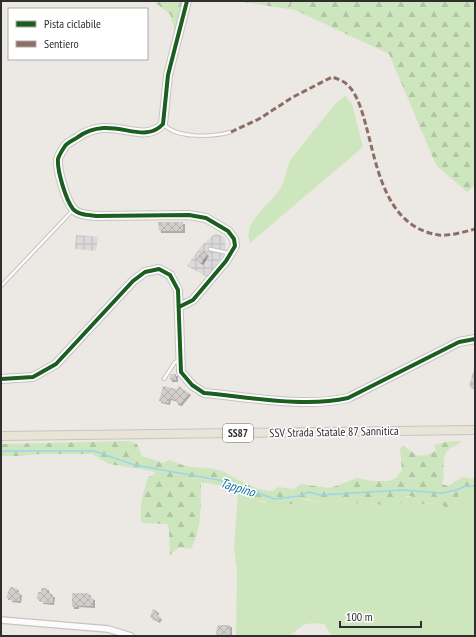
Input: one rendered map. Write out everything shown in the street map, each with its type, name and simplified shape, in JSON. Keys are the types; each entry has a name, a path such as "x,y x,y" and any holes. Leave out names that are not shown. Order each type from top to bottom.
{"main road":[{"name":"SSV Strada Statale 87 Sannitica","path":"1,436 475,430"}],"street":[{"path":"179,307 193,300 211,281 231,253 235,246 234,239 228,231 206,218 189,216 96,216 81,214 73,210 67,198 60,174 58,159 66,146 81,135 97,128 110,127 142,134 153,133 163,124 168,75 187,1"},
{"path":"1,379 33,377 56,364 133,281 145,272 159,269 170,275 178,290 181,372 192,385 204,393 314,402 332,402 348,398 459,342 475,339"},
{"path":"1,620 108,629 131,636"}],"lane":[{"path":"163,124 169,130 180,133 208,135 230,132"},
{"path":"1,286 73,210"},
{"path":"210,249 231,253"},
{"path":"164,379 175,362 180,361"}],"shaded area":[{"path":"216,233 225,238 226,251 207,277 187,266 201,246"},
{"path":"76,235 98,237 96,251 75,249"}],"green space":[{"path":"153,1 183,1 175,32 170,14"},
{"path":"235,1 293,1 289,9"},
{"path":"293,1 301,1 295,10 289,9"},
{"path":"301,1 475,1 475,185 467,192 436,165 389,54 295,10"},
{"path":"345,96 352,104 363,147 250,243 250,227 254,219 278,192 291,159 335,104"},
{"path":"129,441 137,444 142,456 163,463 169,460 186,466 222,471 253,487 273,491 278,487 294,489 301,484 330,488 357,478 372,481 389,481 396,478 402,470 400,448 404,446 418,456 430,454 436,450 434,445 461,441 448,450 444,457 444,476 442,484 448,486 462,477 475,479 475,491 459,495 454,506 447,508 439,503 422,504 411,496 407,496 403,502 385,506 374,503 367,505 337,500 322,503 307,499 301,499 293,504 280,505 263,501 254,501 223,486 201,482 200,516 195,541 191,549 180,547 170,555 169,530 167,524 142,523 141,505 143,494 148,477 156,474 152,471 109,464 92,454 1,456 1,444"},
{"path":"475,491 475,636 332,636 324,624 308,624 302,626 290,636 236,636 237,571 234,548 238,492 254,501 270,503 301,499 322,503 337,500 367,505 374,503 385,506 411,496 422,504 439,503 448,508 454,506 459,495"}],"building":[{"path":"158,222 183,222 183,231 159,231"},
{"path":"202,250 207,254 201,263 196,260"},
{"path":"475,369 475,388 469,386"},
{"path":"170,374 176,374 176,380 170,380"},
{"path":"163,386 177,389 179,386 189,393 180,404 176,403 177,400 169,398 168,403 159,401"},
{"path":"10,587 17,588 16,592 20,593 19,601 6,598"},
{"path":"41,588 47,588 47,592 50,592 50,595 53,595 52,603 41,602 41,600 37,599 38,592 41,592"},
{"path":"72,593 89,593 88,597 93,598 93,606 77,605 77,607 72,607"},
{"path":"153,609 157,611 156,615 160,617 158,621 150,617"},
{"path":"218,625 230,625 230,636 216,636"}],"waterway":[{"name":"Tappino","path":"1,451 94,451 135,465 224,481 275,499 299,496 309,492 320,495 402,490 442,493 466,486 475,486"}],"marked path":[{"path":"231,132 259,119 293,97 332,77 336,78 348,85 358,100 379,174 395,207 406,220 421,230 439,235 475,229"}],"cycle path":[{"path":"179,307 193,300 226,261 235,246 234,239 228,231 206,218 189,215 96,216 75,211 70,205 60,178 58,159 69,142 91,130 114,128 136,132 146,132 155,130 163,124 168,75 187,1"},
{"path":"1,379 33,377 56,364 133,281 145,272 159,269 170,275 178,290 181,372 192,385 204,393 295,402 331,401 348,398 459,342 475,339"}]}
